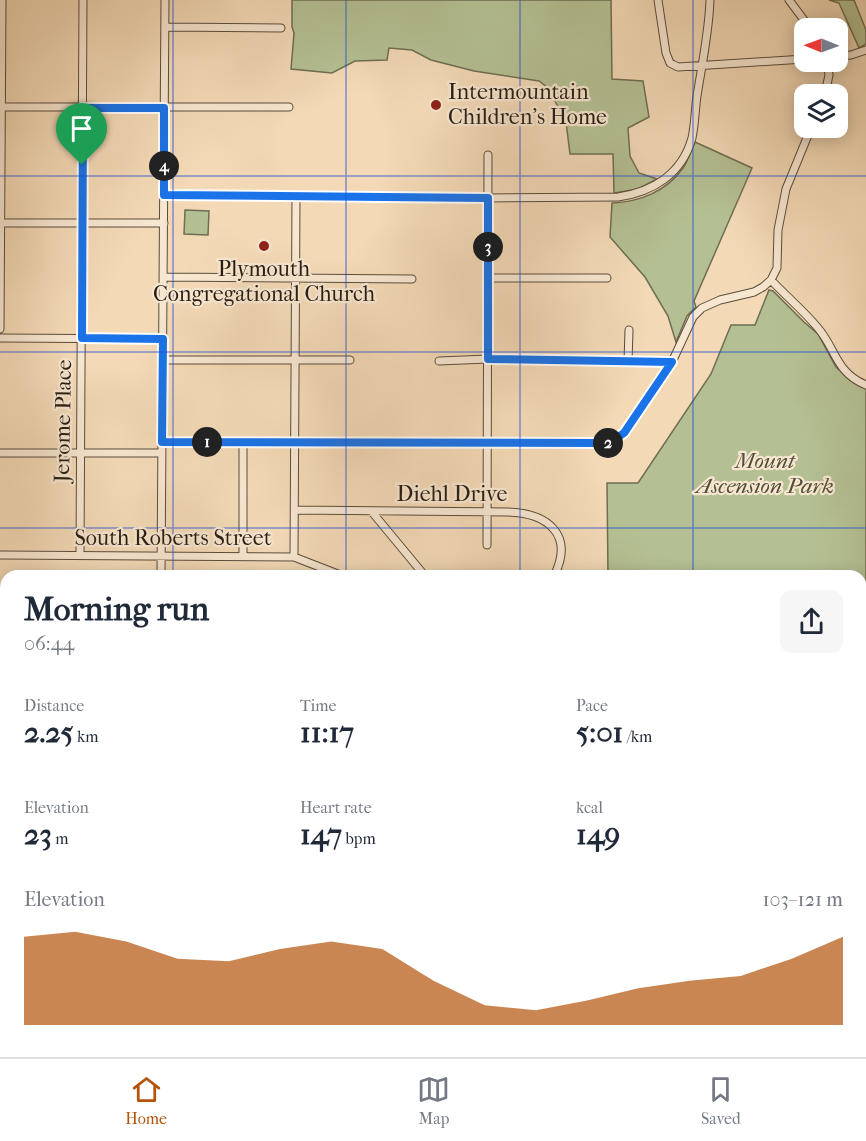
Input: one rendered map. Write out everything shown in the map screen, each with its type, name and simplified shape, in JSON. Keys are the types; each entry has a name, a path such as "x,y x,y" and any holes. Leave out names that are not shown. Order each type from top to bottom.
{"street":[{"path":"0,328 2,0"},
{"name":"Jerome Place","path":"80,555 83,0"},
{"path":"161,570 165,0"},
{"path":"658,0 666,53 670,63 678,67 794,60"},
{"path":"164,195 488,198 635,195 661,184 686,154 692,137 710,0"},
{"path":"789,0 802,18"},
{"path":"165,27 281,28"},
{"path":"848,55 866,50"},
{"path":"1,107 289,107"},
{"path":"162,442 609,443 624,433 672,362 693,317 702,308 720,300 754,292 771,280 777,268 778,230 786,189 808,138"},
{"path":"487,545 488,155"},
{"path":"294,557 296,197"},
{"path":"0,223 164,223"},
{"path":"164,277 412,279"},
{"path":"488,278 607,278"},
{"path":"771,280 819,329 837,362 846,372 866,385"},
{"path":"628,362 629,330"},
{"path":"0,338 163,339"},
{"path":"439,361 488,359 672,362"},
{"path":"163,360 350,360"},
{"path":"243,442 243,556"},
{"path":"0,453 162,453"},
{"name":"Diehl Drive","path":"295,510 525,513 534,515 549,523 557,534 561,558 556,570"},
{"path":"372,512 420,570"},
{"name":"South Roberts Street","path":"0,555 294,557 328,570"}],"green space":[{"path":"292,0 611,0 612,79 643,81 649,117 628,128 630,156 639,173 657,179 638,189 614,193 613,154 570,154 566,122 548,88 539,81 474,71 431,60 412,50 389,48 387,60 355,61 332,73 291,69 294,33"},
{"path":"829,0 854,0 866,30 866,44 859,48 848,23 848,18 846,18 839,3"},
{"path":"695,142 752,168 694,301 696,307 687,316 676,342 668,316 645,277 610,237 612,203 642,198 669,183 683,168"},
{"path":"185,210 209,211 208,235 184,234"},
{"name":"Mount Ascension Park","path":"769,290 773,291 818,334 836,367 850,380 866,387 866,570 608,570 607,483 638,483 711,374 731,325 755,325"}],"place":[{"name":"Intermountain Children's Home","path":"436,105"},
{"name":"Plymouth Congregational Church","path":"264,246"}],"route":[{"path":"83,108 164,108 164,195 488,198 488,359 672,362 624,433 609,443 162,442 163,339 82,338 82,165 83,108"}]}
